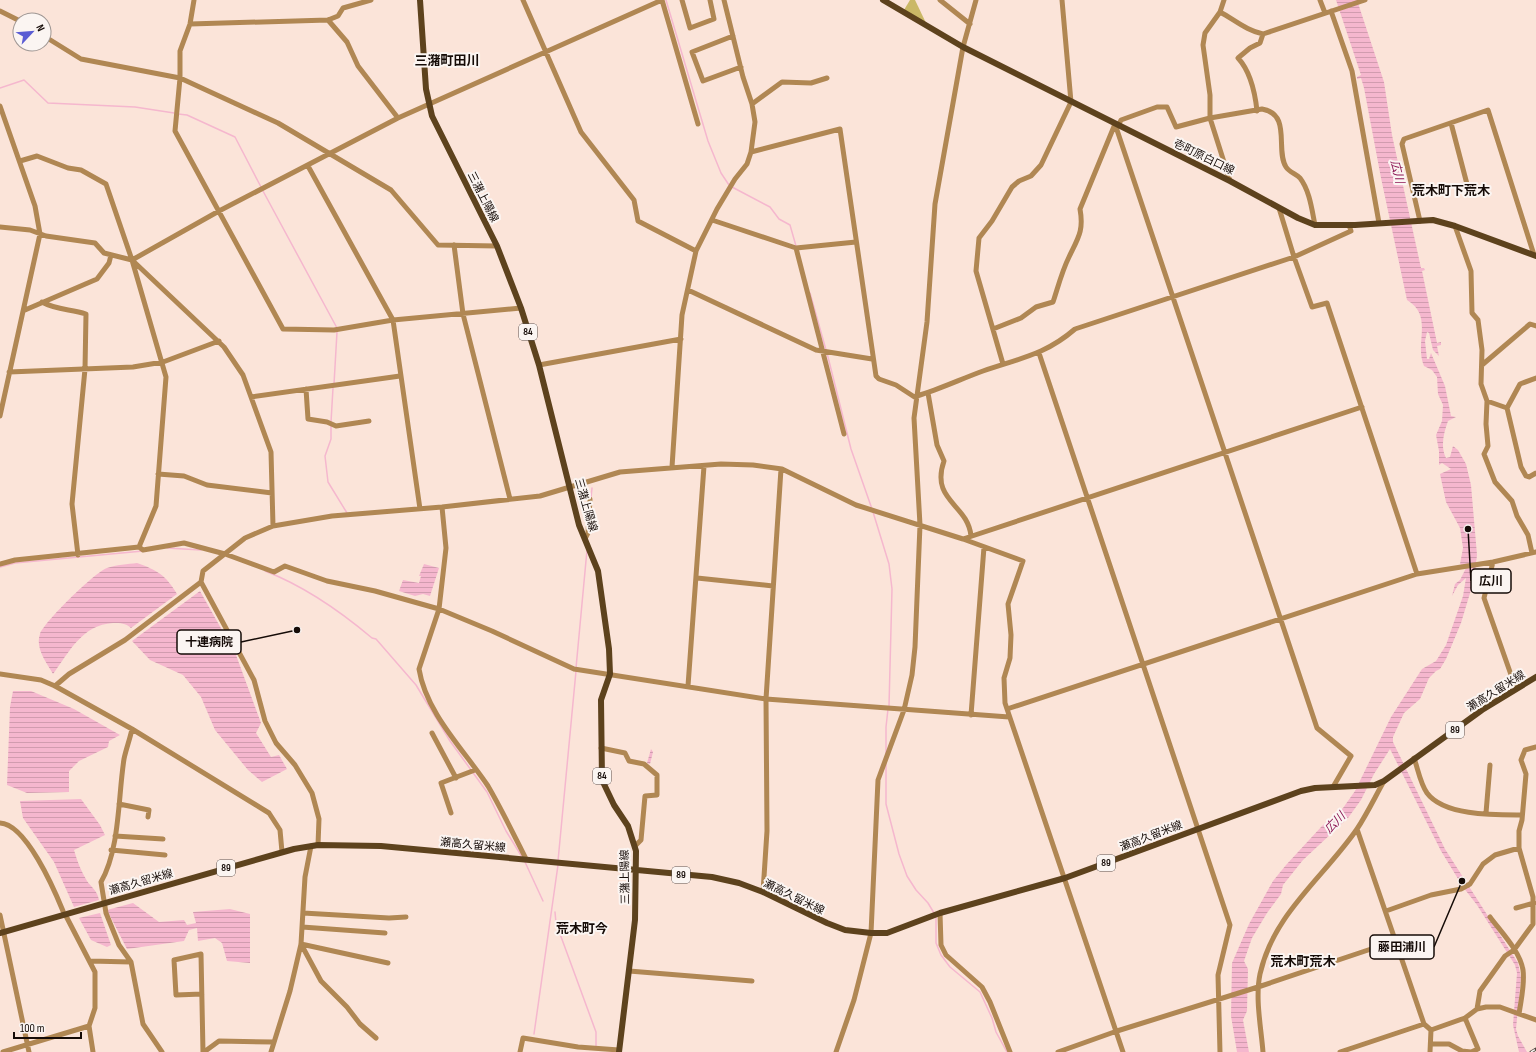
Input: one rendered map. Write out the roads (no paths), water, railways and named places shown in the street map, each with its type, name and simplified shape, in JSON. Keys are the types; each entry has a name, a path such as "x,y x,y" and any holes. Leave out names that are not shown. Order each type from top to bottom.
{"main road":[{"name":"三潴上陽線","path":"420,0 426,89 429,105 444,142 497,246 521,308 539,366 571,488 579,525 598,571 609,648 610,674 601,700 601,766 605,790 628,826 635,846 637,870 635,920 619,1051"},
{"name":"壱町原白口線","path":"883,0 963,47 1315,225 1349,225 1433,220 1455,226 1535,256"},
{"name":"瀬高久留米線","path":"2,932 282,852 315,845 381,846 712,877 739,883 763,892 827,923 845,930 870,933 887,933 940,913 1065,878 1301,792 1336,787 1375,785 1384,781 1482,710 1536,677"}],"street":[{"path":"194,0 190,24 180,52 180,78 175,131 283,329 334,330 393,320 521,308"},
{"path":"190,24 328,20 338,16 343,8 371,0"},
{"path":"523,0 581,132 634,200 638,221 696,251"},
{"path":"132,260 219,211 398,118 662,0 698,124"},
{"path":"682,0 690,28 714,19 710,0"},
{"path":"672,467 682,315 696,251 716,209 735,179 747,164 751,152 755,122 752,104 740,67 724,0"},
{"path":"940,0 970,24"},
{"path":"836,1052 854,1000 870,933 878,780 904,710 912,675 915,647 920,525 914,433 916,397 927,322 935,204 963,47 976,0"},
{"path":"1003,364 976,271 979,238 992,221 1012,187 1019,181 1032,176 1041,166 1070,102 1062,0"},
{"path":"1224,0 1220,12 1205,33 1203,45 1210,95 1210,118 1230,181"},
{"path":"1320,0 1325,13"},
{"path":"1220,12 1241,23 1251,32 1263,34 1365,0"},
{"path":"0,11 12,17"},
{"path":"1333,11 1352,71 1382,223"},
{"path":"328,20 347,42 358,66 398,118"},
{"path":"1257,111 1252,83 1245,66 1238,58 1250,48 1260,43 1263,34"},
{"path":"733,36 692,52 703,81 740,67"},
{"path":"52,41 81,59 180,78 278,122 391,190 438,245 497,246"},
{"path":"752,104 782,82 811,83 827,78"},
{"path":"0,106 35,206 40,234 25,310 9,372 0,416"},
{"path":"993,329 1021,318 1036,307 1054,302 1069,256 1077,244 1082,220 1080,209 1117,125 1121,120 1157,107 1167,107 1176,127 1210,118 1268,110 1278,121 1281,129 1283,158 1286,168 1300,178 1305,188 1315,225"},
{"path":"1418,221 1402,144 1404,139 1488,110 1535,256"},
{"path":"1451,123 1468,188"},
{"path":"1117,125 1173,298 1226,451 1317,728 1351,756 1336,787"},
{"path":"751,152 840,129 872,359 876,376 879,379 896,385 916,397 1003,364 1039,353 1060,342 1075,329 1294,257 1351,232 1349,225"},
{"path":"20,161 37,156 68,168 81,170 106,184 132,260 163,362 166,377 156,506 139,547"},
{"path":"308,166 393,320 420,509"},
{"path":"1279,208 1294,257 1312,307 1327,302 1417,574"},
{"path":"712,220 796,248 856,242"},
{"path":"1007,709 1417,574 1483,562 1493,562 1534,553 1528,535 1517,516 1512,501 1495,482 1484,454 1488,446 1486,424 1487,401 1481,384 1482,365 1478,320 1472,313 1471,271 1455,226"},
{"path":"0,227 30,230 40,234 95,243 99,249 112,255 132,260 219,341 243,375 271,452 273,526"},
{"path":"454,245 463,314 510,499"},
{"path":"796,248 844,434"},
{"path":"25,310 97,279 109,263 112,255"},
{"path":"688,290 824,352 872,359"},
{"path":"42,302 52,308 73,309 86,314 85,369 72,504 78,554"},
{"path":"1482,365 1530,324 1536,326"},
{"path":"539,366 681,339"},
{"path":"9,372 133,367 163,362 219,341"},
{"path":"1039,353 1199,828 1207,859 1230,925 1218,975 1221,999 1220,1052"},
{"path":"251,397 400,376"},
{"path":"1536,378 1520,384 1507,408 1521,467 1526,476 1529,477 1536,473"},
{"path":"306,389 308,419 327,422 336,426 369,421"},
{"path":"928,393 937,445 944,461 940,472 942,485 946,497 960,512 970,529 971,536"},
{"path":"1487,401 1507,408"},
{"path":"963,539 1362,407"},
{"path":"271,1052 290,991 301,944 305,877 315,845 319,819 312,793 295,765 276,743 265,721 254,680 201,582 203,571 245,538 273,526 332,516 442,507 540,496 571,488 620,472 721,464 753,465 781,469 856,505 963,539 1023,561 1023,566 1012,588 1008,604 1011,635 1010,658 1004,678 1007,709 1123,1052"},
{"path":"688,686 704,466"},
{"path":"763,892 767,831 766,699 781,469"},
{"path":"158,474 184,476 207,485 272,493"},
{"path":"585,539 588,533 590,499"},
{"path":"442,507 446,548 439,609 419,669 421,678 427,696 459,749 487,786 526,860"},
{"path":"0,564 15,560 139,547 143,550 184,543 225,554 274,572 285,566 327,581 375,591 439,609 492,630 574,669 766,699 1009,717"},
{"path":"971,715 984,547"},
{"path":"1493,562 1484,598 1516,689"},
{"path":"697,578 773,586"},
{"path":"55,686 69,674 125,640 201,582"},
{"path":"0,674 41,680 55,686 132,730 269,813 280,830 282,852"},
{"path":"132,730 124,758 116,836 106,873 101,882 106,914 119,945 131,962 143,1024 158,1051"},
{"path":"432,733 456,778"},
{"path":"1477,1009 1480,991 1505,956 1514,950 1534,926 1533,886 1519,848 1526,774 1521,760 1525,750 1536,746"},
{"path":"601,748 625,753 629,761 644,764 657,775 657,795 645,796 641,840 635,846"},
{"path":"1414,758 1427,792 1436,802 1451,808 1486,813 1521,815"},
{"path":"1486,813 1490,765"},
{"path":"451,813 441,783 475,770"},
{"path":"1263,1052 1256,988 1266,955 1279,929 1302,894 1357,829 1384,781"},
{"path":"119,804 149,810 148,817"},
{"path":"0,823 8,823 20,834 32,850 51,881 76,940 90,961 95,972 95,1008 89,1026 93,1052"},
{"path":"1357,829 1424,1024 1432,1030"},
{"path":"116,836 163,839"},
{"path":"1386,911 1431,895 1461,889 1470,884 1484,864 1495,855 1519,848"},
{"path":"111,850 165,855"},
{"path":"1516,908 1534,903"},
{"path":"303,913 389,918 406,917"},
{"path":"940,913 941,945 946,955 982,988 990,1002 1010,1052"},
{"path":"0,915 2,932 29,1052"},
{"path":"1490,917 1514,950 1523,969 1519,1014"},
{"path":"302,927 385,933"},
{"path":"1058,1052 1116,1031 1256,988 1395,941"},
{"path":"301,944 388,963"},
{"path":"301,944 322,981 347,1007 360,1024 376,1038"},
{"path":"202,994 176,995 174,960 201,954 202,994 203,1052"},
{"path":"90,961 131,962"},
{"path":"629,971 752,981"},
{"path":"1432,1030 1466,1018 1477,1009 1500,1007 1536,1020"},
{"path":"1431,1044 1449,1044 1462,1051 1471,1052 1478,1049 1466,1018"},
{"path":"1340,1052 1424,1024"},
{"path":"3,1052 89,1026"},
{"path":"1430,1052 1432,1030"},
{"path":"520,1052 523,1038 578,1047 619,1051"},
{"path":"203,1052 219,1041 273,1042"}],"water":[{"path":"1336,0 1357,0 1384,82 1392,135 1421,268 1424,268 1425,270 1422,271 1437,343 1441,342 1441,345 1437,346 1439,356 1433,350 1429,333 1427,332 1425,341 1427,359 1429,359 1431,353 1445,386 1451,416 1456,417 1448,421 1444,434 1443,449 1446,458 1450,457 1453,446 1458,450 1466,464 1471,485 1477,555 1474,580 1461,623 1446,659 1440,669 1429,678 1420,699 1404,713 1393,737 1393,742 1445,849 1518,963 1521,978 1516,1029 1518,1036 1527,1052 1519,1052 1513,1025 1517,973 1515,965 1441,851 1390,749 1374,774 1361,800 1348,818 1303,860 1283,885 1281,894 1267,913 1252,938 1244,961 1248,969 1247,1011 1243,1020 1249,1052 1237,1052 1231,1016 1232,963 1249,924 1273,881 1322,826 1343,808 1355,791 1391,717 1422,669 1436,661 1446,645 1463,596 1466,578 1458,585 1452,596 1455,584 1460,580 1466,568 1460,564 1463,548 1460,528 1446,502 1440,474 1451,469 1442,463 1439,465 1439,451 1436,435 1442,421 1443,405 1438,394 1437,377 1432,370 1424,366 1421,348 1422,322 1420,314 1415,306 1407,300 1381,178 1364,88 1361,78 1357,79 1357,77 1361,75"},
{"path":"137,563 160,574 169,582 177,594 131,628 127,625 113,623 102,625 85,634 71,648 53,674 44,660 39,644 40,634 50,619 70,598 101,571 111,567"},
{"path":"424,564 439,568 430,596 423,594 415,596 399,591 403,580 419,583 421,576 419,576"},
{"path":"200,591 236,655 261,723 256,733 271,757 279,755 287,769 262,782 248,770 215,730 201,697 183,675 150,660 132,641"},
{"path":"13,691 31,691 74,709 120,735 109,741 108,747 79,761 69,771 69,792 27,793 7,785 10,707"},
{"path":"651,749 653,752 650,764 647,763"},
{"path":"81,799 100,825 105,835 74,850 87,881 96,891 99,900 74,907 54,862 23,818 20,801"},
{"path":"133,903 159,922 184,920 187,925 196,923 193,912 230,909 250,914 250,963 227,961 222,943 215,938 198,941 197,928 189,930 184,941 127,949 107,910"},
{"path":"100,913 111,945 107,947 91,940 79,918"}],"waterway":[{"path":"666,0 708,141 721,173 729,185"},
{"path":"0,88 24,80 48,103 135,107 174,113"},
{"path":"178,114 187,115 235,137 261,187"},
{"path":"732,187 770,207 779,219 790,225 796,246"},
{"path":"263,191 337,328"},
{"path":"810,293 826,350"},
{"path":"334,384 337,332"},
{"path":"827,353 851,449 872,509"},
{"path":"331,422 333,388"},
{"path":"331,426 331,439 325,456 328,482 347,513"},
{"path":"591,498 592,488"},
{"path":"873,512 889,564 892,589 889,706"},
{"path":"167,548 201,550"},
{"path":"576,668 587,550"},
{"path":"0,567 15,563 143,551"},
{"path":"265,571 308,592 347,618 372,638 376,639 416,685 450,741 487,792 506,831 522,857"},
{"path":"558,861 576,671"},
{"path":"886,754 888,709"},
{"path":"886,763 886,804 899,854 907,876 934,913"},
{"path":"525,862 543,901"},
{"path":"534,1034 558,865"},
{"path":"555,912 556,923 596,1032 596,1047"},
{"path":"936,917 936,943 941,955 950,967 980,992 992,1018 996,1032 1007,1052"}],"railway":[{"path":"1531,1052 1536,1049"}],"place":[{"name":"広川","path":"1468,529"},
{"name":"十連病院","path":"297,630"},
{"name":"藤田浦川","path":"1462,881"}],"district":[{"name":"三潴町田川","path":"447,61"},
{"name":"荒木町下荒木","path":"1451,191"},
{"name":"荒木町今","path":"582,929"},
{"name":"荒木町荒木","path":"1303,962"}]}
